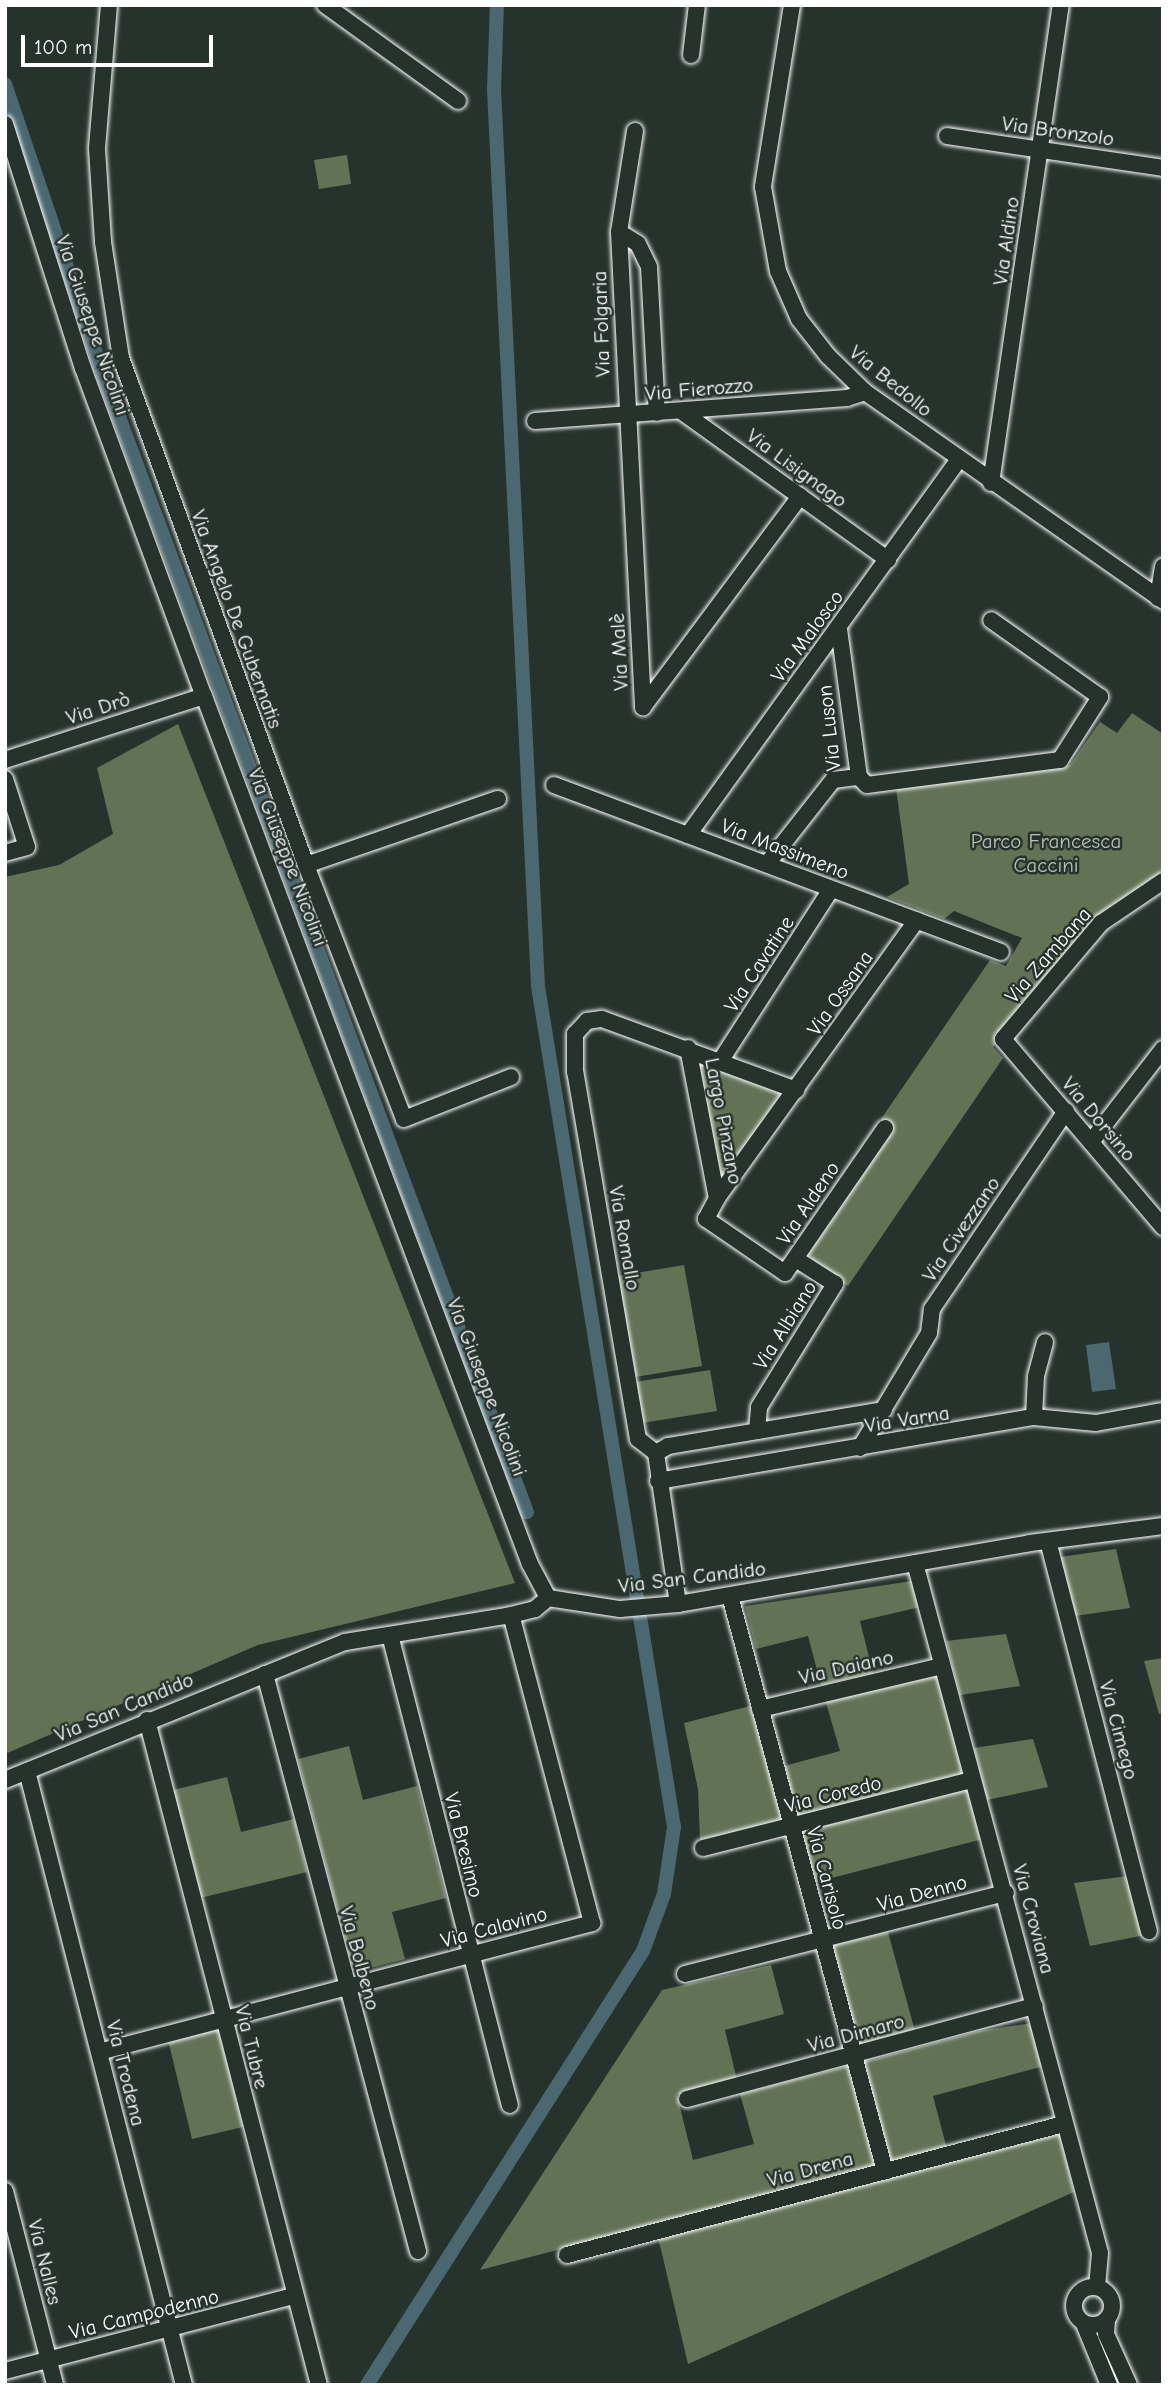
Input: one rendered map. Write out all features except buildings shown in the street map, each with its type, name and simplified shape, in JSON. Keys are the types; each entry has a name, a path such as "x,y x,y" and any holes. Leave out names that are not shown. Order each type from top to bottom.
{"street":[{"name":"Via Angelo De Gubernatis","path":"109,5 97,149 103,242 121,358 306,865 404,1119 511,1077"},
{"path":"325,5 458,101"},
{"path":"691,55 696,5"},
{"name":"Via Bedollo","path":"792,5 763,187 768,228 778,271 799,319 828,356 865,392 990,484 1160,599"},
{"name":"Via Aldino","path":"990,484 1061,5"},
{"name":"Via Giuseppe Nicolini","path":"5,124 83,368 530,1564 548,1598"},
{"name":"Via Folgaria","path":"626,416 619,232 635,131"},
{"name":"Via Bronzolo","path":"947,136 1163,168"},
{"path":"619,232 638,244 649,267 657,413"},
{"name":"Via Fierozzo","path":"535,421 626,416 865,392"},
{"name":"Via Lisignago","path":"681,411 888,560"},
{"name":"Via Malè","path":"626,416 643,707 800,496"},
{"name":"Via Malosco","path":"688,835 839,629 958,460"},
{"path":"1160,599 1163,566"},
{"path":"859,777 867,785 1060,760 1100,697 991,620"},
{"name":"Via Luson","path":"767,864 833,780 859,777 839,629"},
{"name":"Via Drò","path":"5,760 204,696"},
{"path":"5,779 27,847 5,853"},
{"name":"Via Massimeno","path":"554,785 1001,952"},
{"path":"306,865 498,799"},
{"name":"Via Zambana","path":"1003,1039 1101,923 1163,881"},
{"name":"Via Cavatine","path":"720,1060 831,889"},
{"name":"Via Ossana","path":"796,1090 917,920"},
{"name":"Via Romallo","path":"656,1453 638,1439 579,1098 573,1044 583,1024 602,1019 688,1048"},
{"name":"Via Dorsino","path":"1003,1039 1163,1227"},
{"path":"688,1048 796,1090"},
{"name":"Largo Pinzano","path":"688,1048 717,1198"},
{"path":"1091,1142 1163,1049"},
{"name":"Largo Pinzano","path":"717,1198 796,1090"},
{"name":"Via Civezzano","path":"860,1448 929,1333 932,1309 1066,1111"},
{"name":"Via Aldeno","path":"717,1198 706,1219 785,1273 885,1128"},
{"name":"Via Albiano","path":"757,1431 758,1407 835,1284 796,1259"},
{"path":"1034,1417 1036,1376 1045,1342"},
{"path":"678,1604 656,1453 668,1446 884,1410"},
{"name":"Via Varna","path":"658,1481 1034,1417 1096,1423 1163,1410"},
{"name":"Via San Candido","path":"5,1780 146,1720 345,1642 511,1615 534,1609 548,1598 620,1609 678,1604 1048,1541 1163,1525"},
{"name":"Via Cimego","path":"1048,1541 1149,1931"},
{"name":"Via Croviana","path":"915,1563 972,1780 1006,1893 1100,2253 1097,2287"},
{"name":"Via Carisolo","path":"730,1596 885,2171"},
{"name":"Via Calavino","path":"99,2052 592,1923 511,1615"},
{"name":"Via Bresimo","path":"390,1635 510,2105"},
{"name":"Via Daiano","path":"760,1709 942,1667"},
{"name":"Via Bolbeno","path":"265,1674 345,1987 418,2252"},
{"name":"Via Tubre","path":"146,1720 293,2296 319,2385"},
{"name":"Via Trodena","path":"27,1771 184,2385"},
{"name":"Via Coredo","path":"703,1848 972,1780"},
{"name":"Via Denno","path":"685,1974 1006,1893"},
{"name":"Via Dimaro","path":"687,2099 1035,2006"},
{"name":"Via Drena","path":"567,2255 1064,2123"},
{"name":"Via Nalles","path":"5,2191 55,2385"},
{"path":"1109,2385 1084,2324 1073,2309 1076,2297 1084,2289 1097,2287 1107,2293 1112,2304 1107,2320 1109,2342 1129,2385"},
{"name":"Via Campodenno","path":"5,2371 293,2296"},
{"path":"1084,2324 1096,2326 1107,2320"}],"green space":[{"path":"347,155 351,184 319,189 314,160"},
{"name":"Parco Francesca Caccini","path":"1132,713 1163,734 1163,875 1066,954 993,1047 1003,1058 848,1286 814,1263 808,1252 890,1125 881,1119 990,960 1006,966 1022,938 954,911 944,919 887,897 909,884 896,788 1070,765 1100,722 1117,733"},
{"path":"178,724 515,1583 258,1645 5,1754 5,877 59,865 113,834 97,768"},
{"path":"698,1059 784,1093 719,1185"},
{"path":"684,1265 702,1366 635,1377 618,1276"},
{"path":"710,1370 717,1411 642,1423 635,1382"},
{"path":"1116,1549 1130,1608 1075,1616 1060,1557"},
{"path":"912,1581 920,1607 860,1621 873,1673 821,1685 808,1636 756,1649 745,1606"},
{"path":"1006,1634 1020,1686 960,1695 946,1641"},
{"path":"1163,1658 1163,1713 1159,1714 1144,1661"},
{"path":"939,1672 966,1775 798,1816 784,1766 840,1751 825,1699"},
{"path":"754,1705 782,1820 700,1840 698,1789 684,1723"},
{"path":"1033,1739 1048,1787 987,1800 974,1748"},
{"path":"349,1746 363,1800 417,1786 446,1898 392,1912 405,1959 354,1972 298,1759"},
{"path":"227,1777 241,1832 294,1819 307,1872 200,1898 173,1790"},
{"path":"968,1787 983,1839 816,1882 801,1829"},
{"path":"1128,1876 1145,1935 1090,1946 1074,1883"},
{"path":"888,1932 916,2035 860,2050 832,1945"},
{"path":"771,1965 784,2014 725,2030 737,2080 677,2095 693,2160 754,2144 740,2094 851,2065 880,2167 480,2270 662,1990"},
{"path":"1032,2023 1044,2066 933,2096 947,2149 891,2163 864,2062 979,2031"},
{"path":"219,2028 243,2127 192,2139 168,2040"},
{"path":"1060,2134 1074,2192 688,2364 658,2237"}],"water":[{"path":"1109,1342 1116,1389 1092,1392 1086,1345"}],"waterway":[{"path":"367,2385 643,1951 664,1894 674,1827 538,986 494,89 497,5"},
{"path":"5,84 106,382 527,1512"}]}
